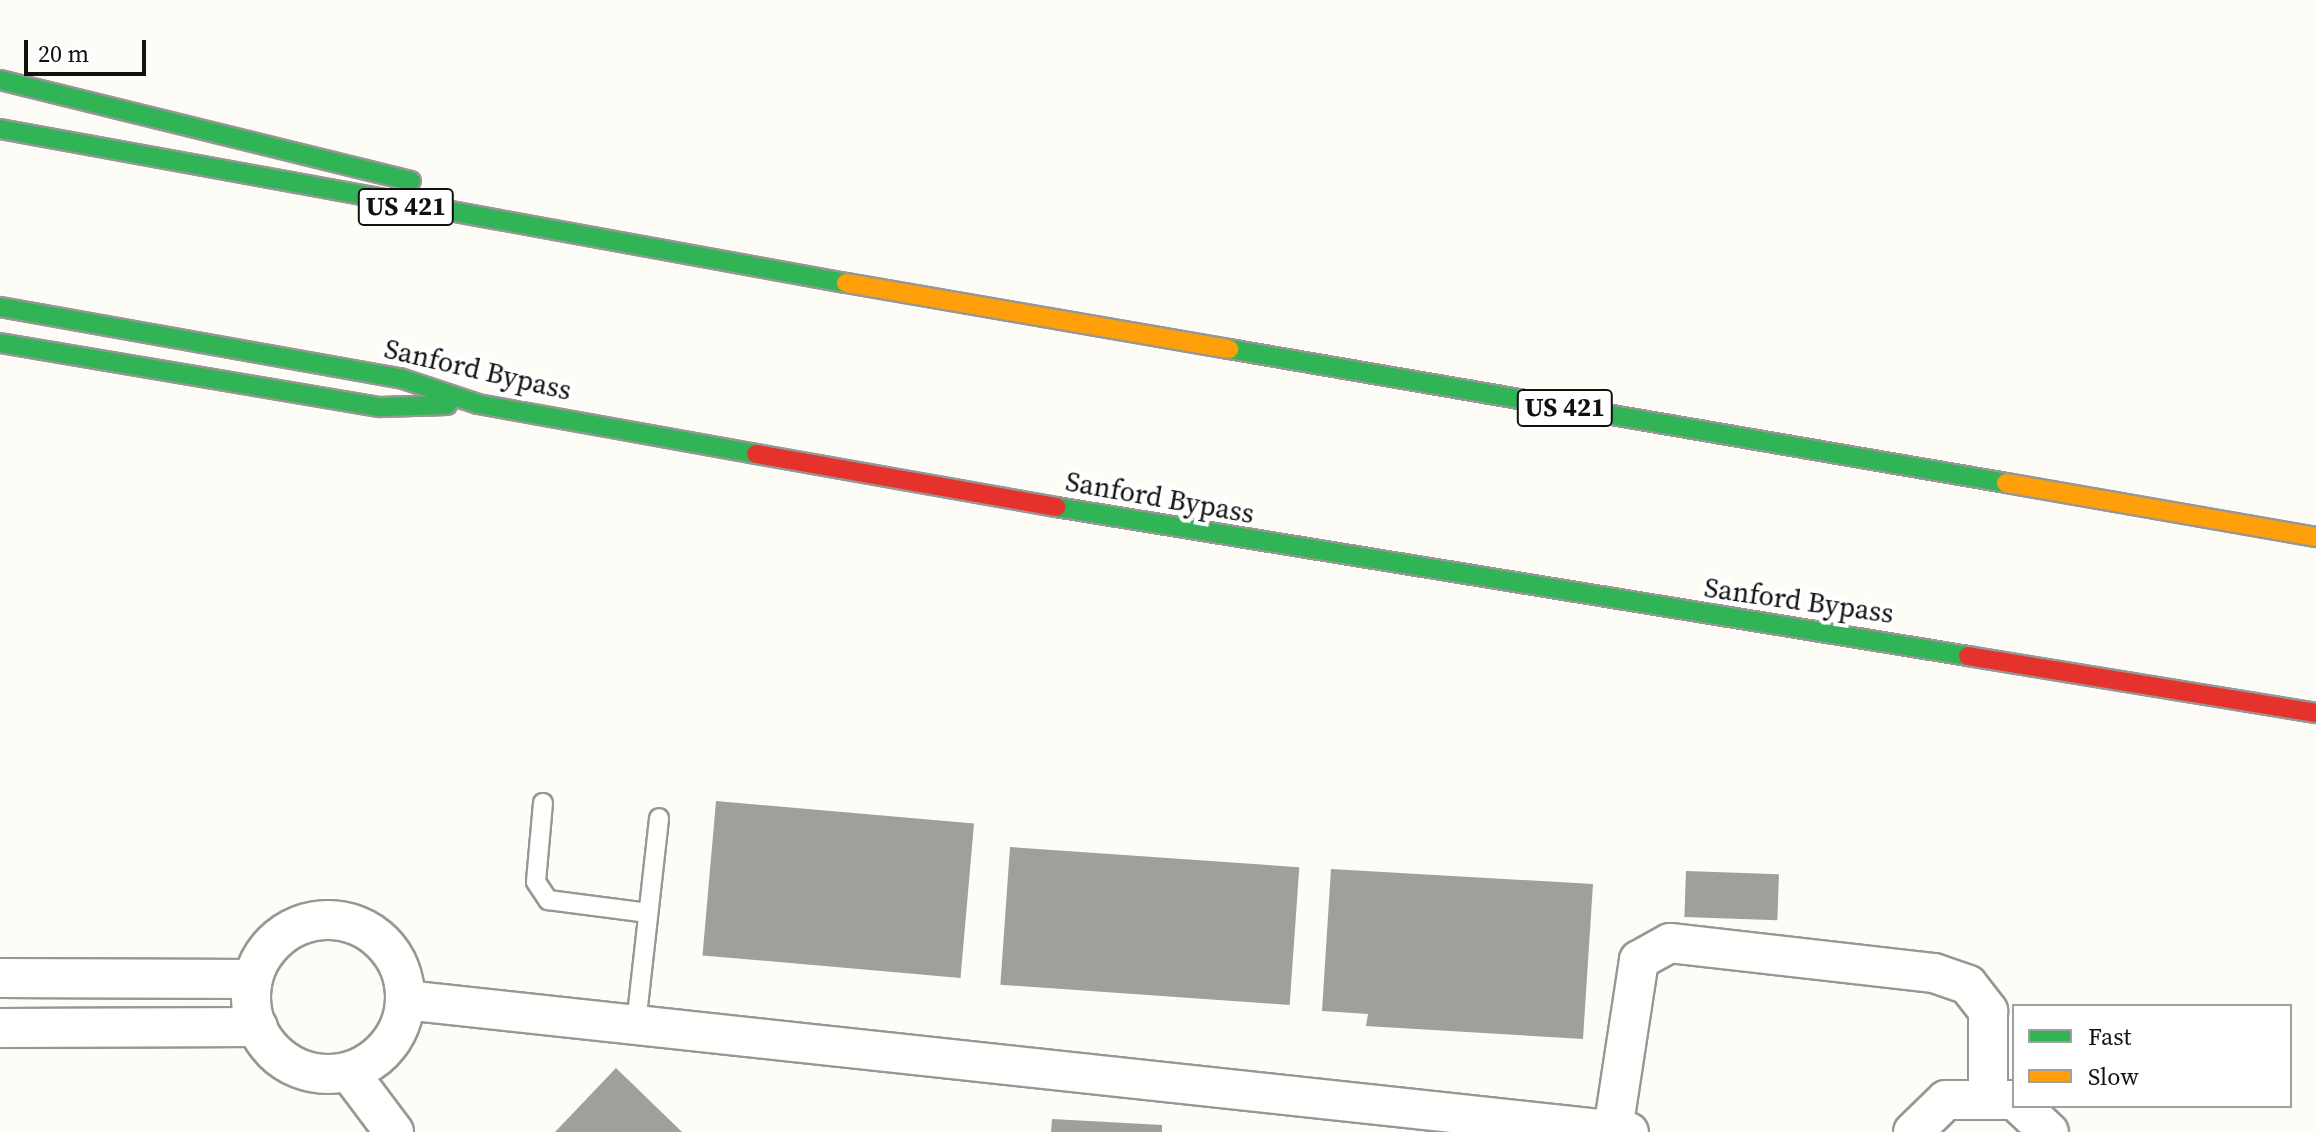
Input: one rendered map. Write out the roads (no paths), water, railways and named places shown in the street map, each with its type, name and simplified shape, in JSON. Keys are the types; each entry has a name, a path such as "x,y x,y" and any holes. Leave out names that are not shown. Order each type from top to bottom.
{"highway":[{"path":"0,80 814,279"},
{"name":"US 421","path":"0,129 814,279 2316,537"},
{"name":"Sanford Bypass","path":"0,307 400,378 478,404 1510,586 2316,713"},
{"path":"0,343 380,407 478,404"}],"street":[{"path":"311,922 347,922 387,947 405,1000 393,1041 349,1072 296,1068 274,1053 258,1027 252,979 279,937 311,922"},
{"path":"405,1000 1621,1131 1639,960 1670,943 1934,973 1968,985 1988,1011 2008,1102 1946,1100 1913,1132"},
{"path":"0,978 252,979"},
{"path":"0,1028 258,1027"},
{"path":"349,1072 394,1132"},
{"path":"2016,1108 2049,1132"}],"lane":[{"path":"543,803 536,882 548,900 648,913"},
{"path":"636,1024 659,818"}]}
